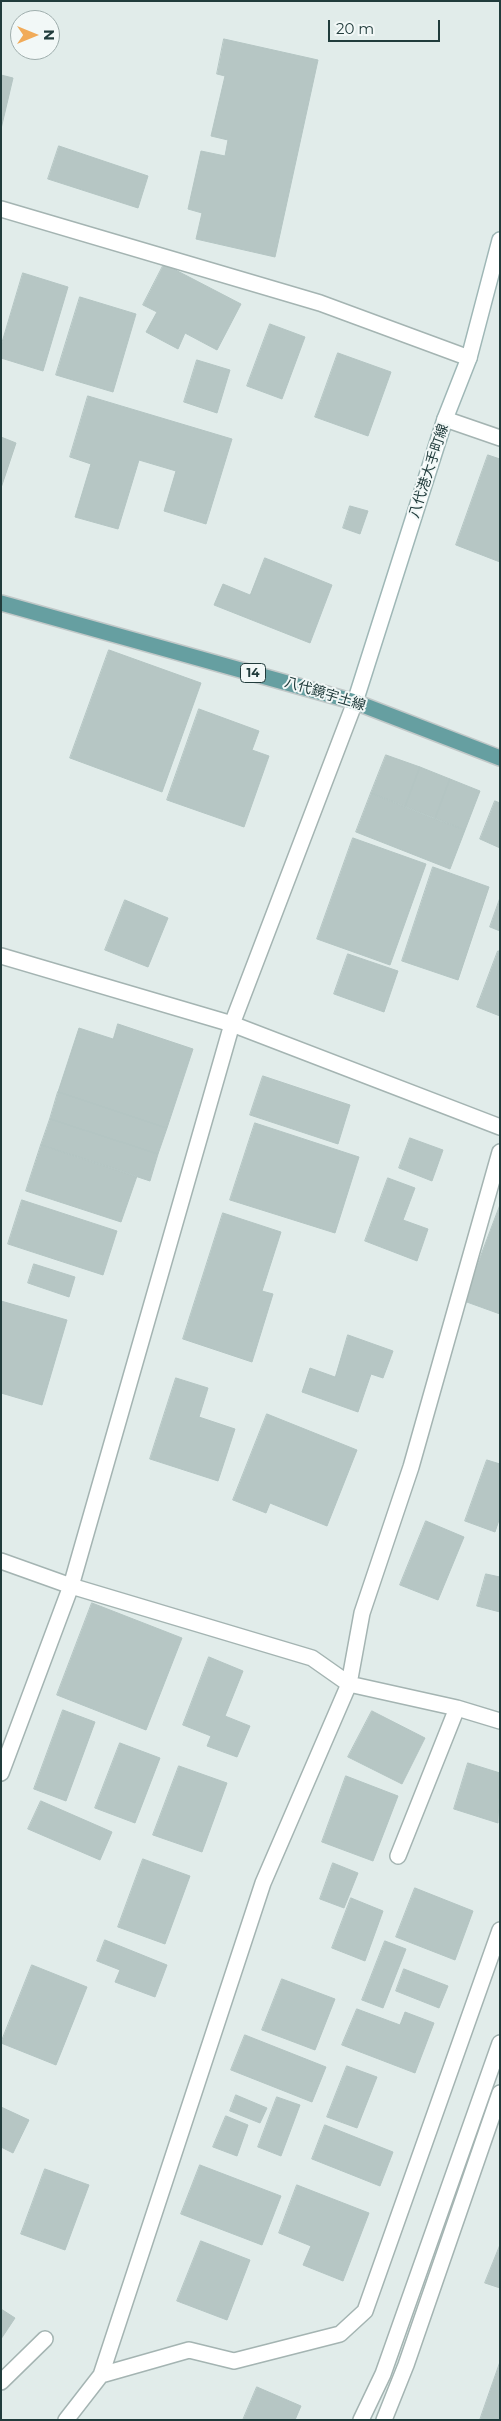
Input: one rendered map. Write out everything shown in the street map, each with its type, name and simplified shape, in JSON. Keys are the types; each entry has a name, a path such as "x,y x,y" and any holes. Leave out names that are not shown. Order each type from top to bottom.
{"main road":[{"name":"八代鏡宇土線","path":"1,602 355,702 500,758"}],"street":[{"path":"1,209 320,303 469,358"},
{"name":"八代港大手町線","path":"1,1772 71,1586 232,1024 355,702 445,419 469,358 500,240"},
{"path":"445,419 500,438"},
{"path":"1,956 232,1024 500,1127"},
{"path":"66,2420 102,2375 263,1884 349,1684 362,1613 411,1467 500,1152"},
{"path":"1,1561 71,1586 312,1658 349,1684 457,1708 500,1721"},
{"path":"398,1856 457,1708"},
{"path":"102,2375 189,2350 234,2361 340,2334 365,2311 500,1930"},
{"path":"361,2420 383,2374 500,2043"},
{"path":"384,2420 406,2364 500,2093"},
{"path":"1,2382 45,2338"}],"building":[{"path":"224,39 318,60 275,257 196,239 202,213 188,209 201,151 225,156 228,140 211,136 225,76 217,74"},
{"path":"1,75 13,78 1,129"},
{"path":"59,146 148,176 138,208 48,179"},
{"path":"164,264 241,304 217,350 185,333 178,349 146,332 157,312 143,305"},
{"path":"23,273 68,287 43,371 1,358 1,346"},
{"path":"80,297 136,314 113,392 56,375"},
{"path":"270,324 305,337 282,399 247,386"},
{"path":"338,353 391,372 368,436 315,417"},
{"path":"197,360 230,370 217,413 184,402"},
{"path":"88,396 232,439 206,524 164,511 176,471 139,460 118,529 75,517 91,464 70,457"},
{"path":"1,437 16,443 1,488"},
{"path":"488,455 500,459 500,562 456,545"},
{"path":"350,506 368,511 360,534 343,528"},
{"path":"265,558 332,585 310,643 214,605 223,584 250,595"},
{"path":"109,650 201,683 162,792 70,758"},
{"path":"199,709 259,731 252,750 269,756 244,827 167,800"},
{"path":"386,755 420,767 405,807 371,793"},
{"path":"420,767 450,779 435,819 405,807"},
{"path":"450,779 480,791 465,830 435,819"},
{"path":"371,793 465,830 450,869 356,832"},
{"path":"495,801 500,803 500,848 480,839"},
{"path":"353,838 426,864 390,965 317,939"},
{"path":"433,867 489,887 458,980 402,961"},
{"path":"500,898 500,931 490,927"},
{"path":"125,900 168,918 148,967 105,950"},
{"path":"498,951 500,951 500,1016 477,1007"},
{"path":"348,954 398,971 384,1012 334,994"},
{"path":"118,1024 193,1049 167,1128 58,1092 79,1028 113,1039"},
{"path":"263,1076 350,1105 338,1144 250,1115"},
{"path":"58,1092 167,1128 158,1154 50,1119"},
{"path":"50,1119 158,1154 150,1181 41,1145"},
{"path":"255,1123 359,1157 335,1233 230,1200"},
{"path":"410,1138 443,1150 432,1181 399,1168"},
{"path":"41,1145 137,1176 121,1222 26,1191"},
{"path":"388,1178 415,1188 403,1220 428,1229 417,1261 365,1241"},
{"path":"22,1200 117,1231 103,1275 8,1244"},
{"path":"500,1205 500,1314 464,1301"},
{"path":"223,1213 281,1232 262,1291 273,1294 252,1362 183,1339"},
{"path":"34,1264 75,1277 69,1297 28,1283"},
{"path":"1,1301 67,1320 42,1405 1,1393"},
{"path":"348,1335 393,1351 383,1378 371,1374 358,1412 302,1392 310,1368 335,1377"},
{"path":"176,1378 208,1388 199,1417 235,1429 218,1481 150,1459"},
{"path":"267,1414 357,1450 327,1526 270,1503 266,1513 233,1500"},
{"path":"487,1460 500,1464 500,1517 495,1532 465,1521"},
{"path":"426,1521 464,1537 438,1600 400,1585"},
{"path":"486,1574 500,1577 500,1612 477,1606"},
{"path":"92,1603 182,1638 146,1730 57,1695"},
{"path":"209,1657 243,1671 225,1716 250,1726 237,1757 207,1746 211,1736 183,1725"},
{"path":"63,1710 95,1722 66,1801 34,1789"},
{"path":"372,1711 425,1738 402,1784 348,1757"},
{"path":"120,1743 160,1758 135,1823 95,1808"},
{"path":"468,1763 500,1773 498,1823 454,1809"},
{"path":"179,1766 227,1783 202,1852 153,1835"},
{"path":"346,1776 398,1796 373,1861 322,1842"},
{"path":"41,1801 112,1832 100,1860 28,1829"},
{"path":"143,1859 190,1876 165,1944 118,1927"},
{"path":"333,1863 358,1873 344,1908 320,1899"},
{"path":"415,1888 473,1911 455,1960 396,1937"},
{"path":"351,1898 383,1911 365,1961 332,1948"},
{"path":"105,1940 167,1965 155,1997 115,1982 120,1970 97,1961"},
{"path":"385,1941 406,1949 383,2008 362,2000"},
{"path":"32,1965 87,1987 56,2065 1,2043"},
{"path":"404,1969 448,1986 439,2008 396,1991"},
{"path":"282,1979 335,1999 315,2050 262,2030"},
{"path":"357,2009 400,2025 405,2012 434,2023 415,2073 342,2045"},
{"path":"245,2035 326,2067 312,2102 231,2070"},
{"path":"347,2066 377,2077 357,2128 327,2117"},
{"path":"236,2095 267,2108 260,2123 230,2111"},
{"path":"277,2097 300,2105 281,2156 258,2147"},
{"path":"1,2107 29,2120 13,2153 1,2147"},
{"path":"226,2116 248,2125 237,2156 213,2147"},
{"path":"325,2125 393,2152 380,2186 312,2159"},
{"path":"200,2165 281,2196 262,2245 181,2214"},
{"path":"45,2169 89,2185 65,2250 21,2234"},
{"path":"297,2185 369,2213 343,2281 303,2265 311,2246 279,2233"},
{"path":"201,2241 250,2260 227,2320 177,2301"},
{"path":"500,2245 500,2288 485,2283"},
{"path":"1,2309 15,2318 1,2339"},
{"path":"500,2362 500,2420 480,2420"},
{"path":"257,2387 301,2406 295,2420 243,2420"}]}
